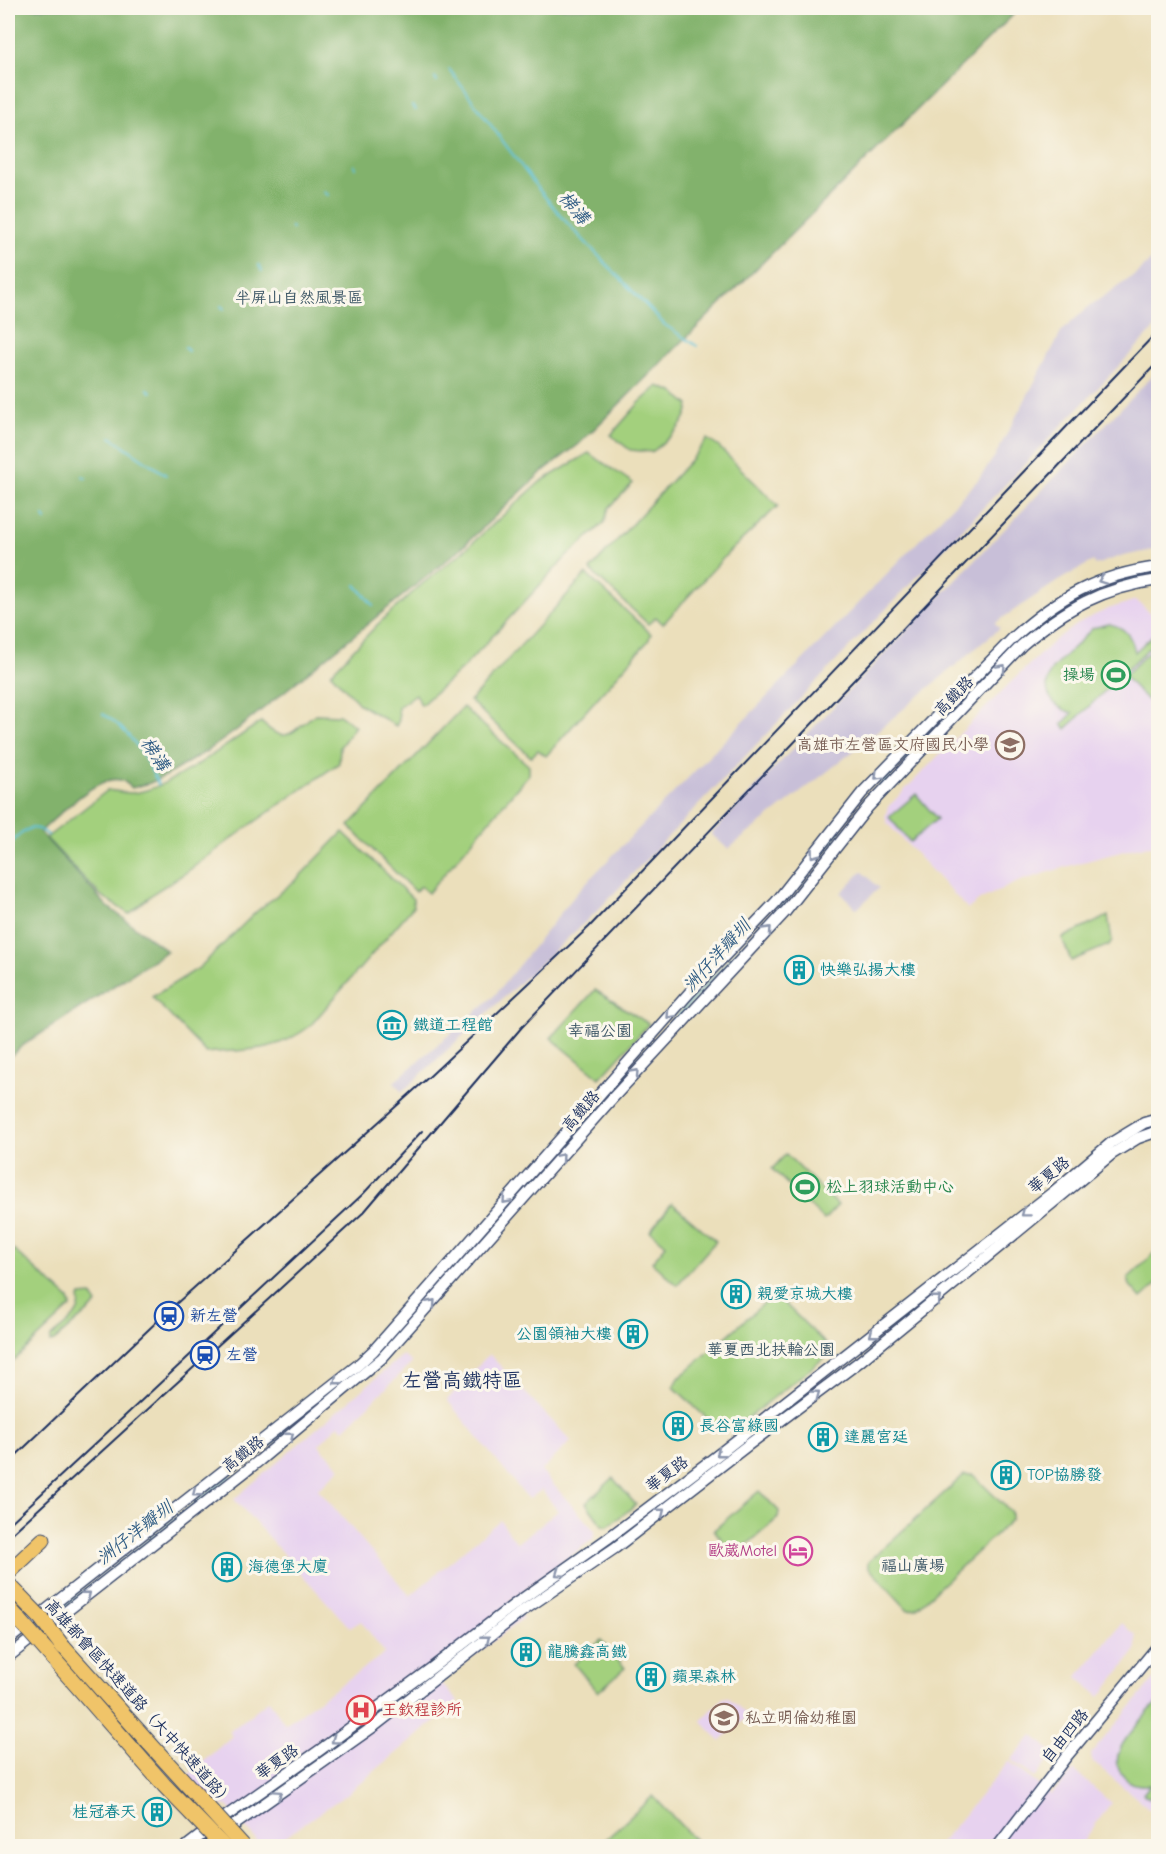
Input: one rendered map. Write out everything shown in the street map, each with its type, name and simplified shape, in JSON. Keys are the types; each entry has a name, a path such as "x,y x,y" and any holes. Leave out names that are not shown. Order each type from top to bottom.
{"highway":[{"path":"8,1562 41,1537 8,1573"},
{"name":"高雄都會區快速道路（大中快速道路）","path":"8,1584 41,1618 63,1647 243,1846"},
{"path":"8,1592 63,1647"},
{"name":"高雄都會區快速道路（大中快速道路）","path":"8,1606 215,1840"},
{"path":"8,1606 50,1644 215,1840"},
{"path":"150,1744 212,1822 235,1846"}],"street":[{"name":"高鐵路","path":"8,1640 358,1365 374,1350 690,992 776,902 862,793 1013,638 1039,614 1068,595 1129,571 1158,567"},
{"name":"高鐵路","path":"8,1657 260,1460 382,1358 609,1102 786,911 868,807 1022,645 1047,624 1101,593 1131,584 1158,580"},
{"name":"華夏路","path":"215,1840 320,1750 714,1458 1052,1193 1111,1143 1144,1123 1158,1119"},
{"name":"華夏路","path":"187,1846 215,1840 337,1754 521,1612 615,1548 859,1362 1056,1203 1112,1154 1138,1138 1158,1131"},
{"name":"自由四路","path":"998,1846 1066,1757 1158,1646"}],"shaded area":[{"path":"1158,254 1158,325 597,911 402,1092 394,1082 494,996 580,889 978,480 995,456 1062,331 1088,307 1135,275"},
{"path":"1158,370 1158,549 1118,557 1095,565 1093,561 1058,581 995,623 1000,628 851,753 728,849 711,834"},
{"name":"高雄市左營區文府國民小學","path":"1136,600 1158,620 1158,845 1135,848 1020,881 981,899 968,909 887,823 885,816 888,807 1056,639 1082,621"},
{"path":"862,871 879,888 857,909 841,893"},
{"path":"489,1354 571,1441 541,1471 595,1531 593,1539 510,1601 523,1618 440,1682 458,1702 347,1794 271,1846 261,1846 228,1806 212,1803 187,1776 232,1736 229,1732 269,1700 285,1724 385,1653 361,1621 350,1628 234,1499 403,1355 412,1363 344,1429 339,1424 319,1445 341,1468 318,1489 410,1596 500,1520 517,1543 558,1511 542,1490 528,1499 447,1400"},
{"path":"1122,1623 1136,1635 1136,1650 1100,1697 1077,1677"},
{"path":"1158,1674 1158,1816 1092,1761 1091,1754"},
{"name":"私立明倫幼稚園","path":"728,1697 748,1716 720,1741 701,1721 723,1698"},
{"path":"1033,1735 1051,1751 1052,1757 1035,1778 1011,1760"},
{"path":"1009,1761 1051,1795 1074,1770 1111,1803 1080,1846 938,1846"}],"green space":[{"name":"半屏山自然風景區","path":"8,8 1020,8 578,445 542,472 458,551 238,729 210,749 150,783 132,788 120,780 110,780 100,784 77,798 40,832 107,906 167,951 22,1046 8,1058"},
{"path":"658,386 673,392 689,405 684,419 675,432 652,452 630,450 611,435 639,403"},
{"path":"707,439 719,447 778,506 729,552 663,624 656,617 648,624 590,570"},
{"path":"589,453 633,483 609,508 604,523 566,557 463,668 421,705 416,694 398,707 399,720 396,726 359,704 331,673 378,624 540,482"},
{"path":"586,574 651,634 648,641 546,756 538,750 531,757 470,701"},
{"path":"1109,624 1127,633 1135,652 1158,630 1158,639 1066,729 1062,724 1073,713 1059,707 1050,697 1047,684 1052,669 1093,628"},
{"path":"1158,643 1158,692 1148,701 1124,676"},
{"path":"463,707 529,766 529,774 428,893 420,886 415,892 349,826"},
{"path":"315,714 339,715 355,726 340,747 339,763 184,874 155,892 129,914 99,894 46,838 108,790 131,793 146,790 180,775 261,722 270,730 283,735 294,731"},
{"path":"916,794 937,819 910,842 889,817"},
{"path":"343,832 413,899 413,907 310,1026 297,1035 273,1045 248,1050 206,1053 152,997 199,968 256,912 297,879"},
{"path":"1108,916 1112,940 1109,945 1071,961 1062,938"},
{"name":"幸福公園","path":"595,990 649,1024 600,1078 551,1038"},
{"name":"松上羽球活動中心","path":"786,1154 838,1205 824,1220 772,1169"},
{"path":"672,1203 716,1241 677,1285 652,1262 666,1245 650,1231"},
{"path":"8,1245 69,1299 71,1307 8,1366"},
{"path":"1158,1250 1158,1283 1141,1298 1128,1283 1128,1278"},
{"path":"91,1295 97,1304 50,1342 51,1337 75,1315 80,1304 79,1298"},
{"name":"華夏西北扶輪公園","path":"769,1299 783,1302 828,1346 828,1355 735,1428 719,1430 674,1387 679,1378"},
{"name":"福山廣場","path":"964,1475 973,1475 1011,1512 1011,1520 916,1609 908,1610 868,1567 868,1562"},
{"path":"613,1478 636,1505 608,1526 602,1525 586,1503"},
{"path":"759,1491 779,1511 778,1518 735,1555 714,1530"},
{"path":"601,1640 625,1668 598,1692 574,1664"},
{"path":"1158,1702 1158,1786 1149,1798 1143,1794 1150,1785 1136,1784 1127,1780 1119,1770 1117,1763 1120,1748 1124,1742"},
{"path":"653,1796 695,1840 687,1846 606,1846 602,1843"}],"waterway":[{"name":"梯溝","path":"449,69 540,191 569,225 665,325 697,346"},
{"path":"435,78 437,82"},
{"path":"412,106 416,110"},
{"path":"324,192 328,195"},
{"path":"259,265 262,271"},
{"path":"221,306 224,309"},
{"path":"185,348 188,351"},
{"path":"148,389 151,392"},
{"name":"梯溝","path":"111,437 166,475"},
{"name":"洲仔洋瓣圳","path":"1109,584 1147,575"},
{"path":"356,585 373,605"},
{"name":"洲仔洋瓣圳","path":"1018,641 1039,623"},
{"name":"洲仔洋瓣圳","path":"903,762 965,698"},
{"name":"梯溝","path":"103,714 113,720 136,744 158,784"},
{"name":"洲仔洋瓣圳","path":"868,799 892,773"},
{"path":"8,846 31,828 48,835"},
{"name":"洲仔洋瓣圳","path":"608,1095 802,882 840,830"},
{"name":"洲仔洋瓣圳","path":"262,1451 290,1428"},
{"name":"洲仔洋瓣圳","path":"57,1612 230,1476"},
{"name":"洲仔洋瓣圳","path":"8,1650 13,1646"}],"railway":[{"path":"8,1463 167,1312 431,1075 589,927 1158,331"},
{"path":"8,1537 364,1212 522,1027 1158,362"},
{"path":"8,1525 363,1194 422,1131"}],"place":[{"name":"操場","path":"1116,675"},
{"name":"高雄市左營區文府國民小學","path":"1010,745"},
{"name":"快樂弘揚大樓","path":"799,970"},
{"name":"鐵道工程館","path":"392,1025"},
{"name":"松上羽球活動中心","path":"805,1187"},
{"name":"親愛京城大樓","path":"736,1294"},
{"name":"新左營","path":"169,1316"},
{"name":"公園領袖大樓","path":"633,1334"},
{"name":"左營","path":"205,1355"},
{"name":"長谷富綠國","path":"678,1426"},
{"name":"達麗宮廷","path":"823,1437"},
{"name":"TOP協勝發","path":"1006,1475"},
{"name":"歐葳Motel","path":"798,1551"},
{"name":"海德堡大廈","path":"227,1567"},
{"name":"龍騰鑫高鐵","path":"526,1652"},
{"name":"蘋果森林","path":"651,1677"},
{"name":"王欽程診所","path":"361,1710"},
{"name":"私立明倫幼稚園","path":"724,1718"},
{"name":"桂冠春天","path":"157,1812"}],"district":[{"name":"左營高鐵特區","path":"462,1380"}]}
